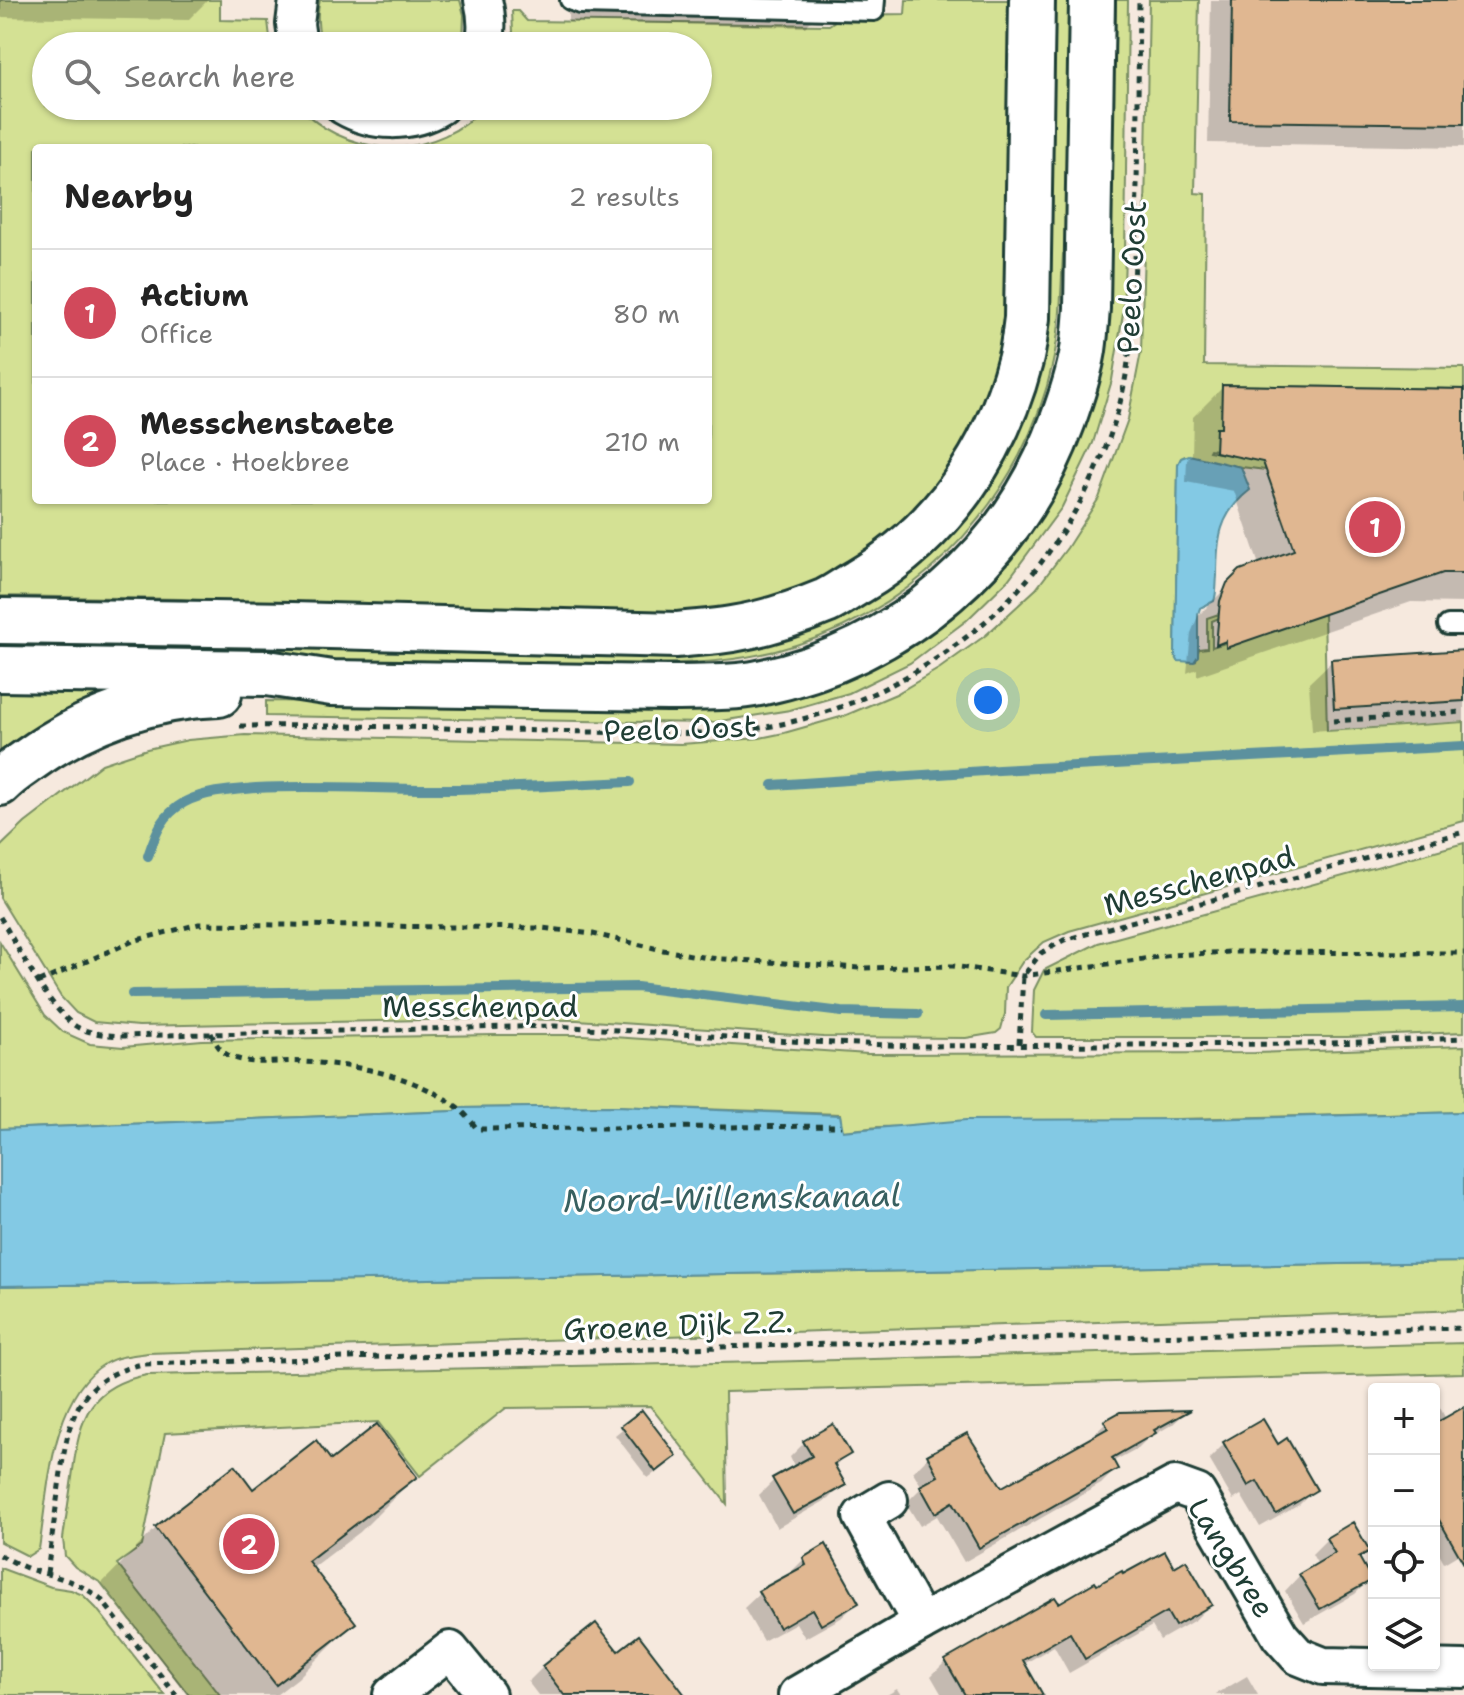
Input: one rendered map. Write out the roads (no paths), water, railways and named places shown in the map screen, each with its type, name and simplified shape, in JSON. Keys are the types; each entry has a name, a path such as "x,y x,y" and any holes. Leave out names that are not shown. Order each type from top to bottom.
{"main road":[{"path":"0,621 677,635 733,629 789,614 828,600 874,573 930,527 961,491 981,460 998,424 1021,360 1027,318 1032,0"},
{"name":"Peelo Oost","path":"0,669 267,673 332,683 668,688 757,683 842,657 885,634 926,608 960,580 992,547 1019,511 1052,451 1073,390 1083,351 1087,308 1092,0"},
{"path":"0,783 47,747 93,722 147,704 201,695 268,693 332,683"}],"street":[{"path":"296,32 298,0"},
{"path":"485,0 487,32"},
{"name":"Langbree","path":"797,1695 921,1623 1175,1485 1197,1493 1280,1636 1298,1656 1378,1681 1464,1669"},
{"path":"889,1500 862,1516 921,1623"},
{"path":"392,1695 450,1650 487,1695"}],"lane":[{"path":"570,0 580,4 874,11 875,0"}],"water":[{"path":"1189,455 1241,467 1250,490 1232,508 1222,528 1216,595 1214,601 1200,608 1198,614 1198,656 1194,662 1178,661 1175,655 1178,464 1181,458"},
{"name":"Noord-Willemskanaal","path":"615,1106 840,1115 843,1131 966,1120 1202,1119 1464,1112 1464,1262 0,1286 0,1129 455,1111 459,1108"}],"waterway":[{"path":"773,785 1464,746"},
{"path":"148,856 165,818 193,798 220,792 279,787 464,789 630,782"},
{"path":"132,994 637,987 842,1012 918,1014"},
{"path":"1046,1015 1464,1007"}],"place":[{"name":"Actium","path":"1375,527"},
{"name":"Messchenstaete","path":"249,1544"}]}
